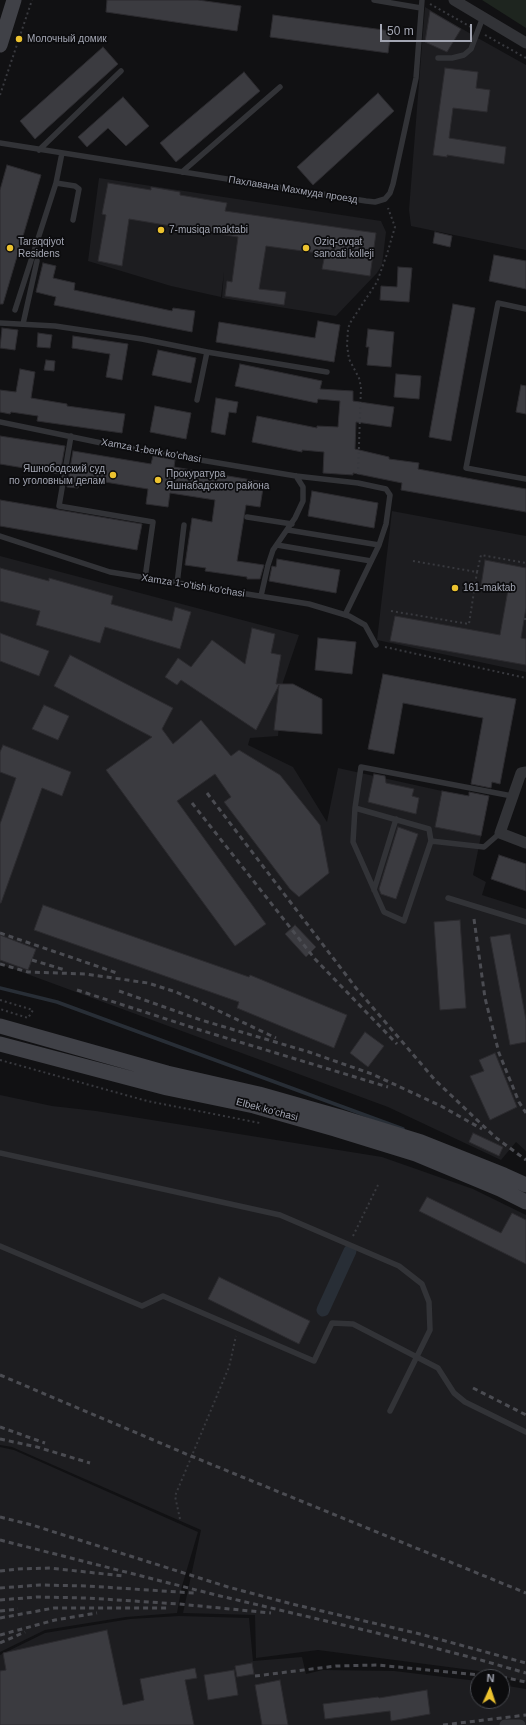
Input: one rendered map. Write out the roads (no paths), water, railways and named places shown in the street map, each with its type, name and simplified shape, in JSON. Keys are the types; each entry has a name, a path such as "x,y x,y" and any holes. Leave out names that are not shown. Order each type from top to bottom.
{"main road":[{"path":"0,46 14,0"},
{"name":"Elbek ko'chasi","path":"0,1026 167,1074 259,1094 340,1117 421,1142 526,1186"},
{"name":"Elbek ko'chasi","path":"0,1044 160,1086 254,1106 335,1129 416,1154 500,1189 526,1202"}],"street":[{"path":"454,0 526,43"},
{"path":"526,772 521,773 500,833 526,843"},
{"path":"505,1725 520,1725"}],"lane":[{"path":"374,0 421,8 422,0"},
{"name":"Пахлавана Махмуда проезд","path":"0,143 366,201 375,202 385,199 390,193 393,184 416,78 421,8"},
{"path":"438,58 452,58 464,55 472,49 483,17"},
{"path":"39,150 121,71"},
{"path":"182,172 280,87"},
{"path":"15,310 56,182 62,153"},
{"path":"56,182 75,186 79,189 73,220"},
{"path":"23,324 37,261"},
{"path":"526,309 498,304 466,468 526,479"},
{"path":"0,323 55,326 142,339 206,352 327,372"},
{"path":"197,400 206,352"},
{"name":"Xamza 1-berk ko'chasi","path":"0,422 111,445 296,476 358,483 386,489 390,495 386,524 379,545 345,615"},
{"path":"71,436 59,506 153,522 145,578"},
{"path":"261,596 273,550 292,524 303,501 303,487 296,476"},
{"path":"247,517 292,524"},
{"path":"177,584 184,526"},
{"path":"288,530 379,545"},
{"name":"Xamza 1-o'tish ko'chasi","path":"0,536 110,572 177,584 309,604 345,615 365,625 376,645"},
{"path":"277,545 371,561"},
{"path":"355,808 429,829 431,841 404,921 384,912 353,842 355,808 361,767 512,796"},
{"path":"374,890 396,819"},
{"path":"431,841 484,847 500,833"},
{"path":"448,898 526,922"},
{"path":"0,1154 280,1215 399,1266 422,1284 430,1302 430,1330 390,1411"},
{"path":"0,1246 142,1306 163,1296 314,1361 332,1323 353,1324 438,1368 454,1393 465,1402 526,1432"}],"waterway":[{"path":"0,988 57,1002 403,1129"},
{"path":"323,1310 350,1251"}],"railway":[{"path":"207,793 356,988 435,1080 495,1137 526,1160"},
{"path":"192,803 315,959 397,1044"},
{"path":"474,919 485,998 499,1053 519,1102 526,1113"},
{"path":"0,933 117,973"},
{"path":"32,960 65,970"},
{"path":"0,964 28,972 85,974 148,983 176,992 202,1003 276,1038"},
{"path":"77,990 200,1030 388,1087"},
{"path":"119,991 201,1020 309,1052 372,1074 441,1106 482,1129"},
{"path":"0,1375 191,1456 526,1593"},
{"path":"473,1388 526,1415"},
{"path":"0,1427 45,1443"},
{"path":"0,1439 37,1447 90,1463"},
{"path":"0,1517 32,1525 228,1587 292,1604 420,1634 526,1663"},
{"path":"0,1540 216,1595 377,1633 526,1673"},
{"path":"0,1571 50,1568 123,1576"},
{"path":"0,1588 40,1585 87,1586 194,1593"},
{"path":"0,1600 37,1597 87,1598 179,1604 271,1613"},
{"path":"0,1618 54,1608 169,1608"},
{"path":"0,1611 18,1609"},
{"path":"0,1635 55,1620 97,1613"},
{"path":"0,1643 25,1632"},
{"path":"255,1676 336,1666 377,1665 470,1674"},
{"path":"510,1679 526,1682"},
{"path":"443,1725 526,1715"}],"place":[{"name":"Молочный домик","path":"19,39"},
{"name":"7-musiqa maktabi","path":"161,230"},
{"name":"Taraqqiyot Residens","path":"10,248"},
{"name":"Oziq-ovqat sanoati kolleji","path":"306,248"},
{"name":"Яшнободский суд по уголовным делам","path":"113,475"},
{"name":"Прокуратура Яшнабадского района","path":"158,480"},
{"name":"161-maktab","path":"455,588"}]}
